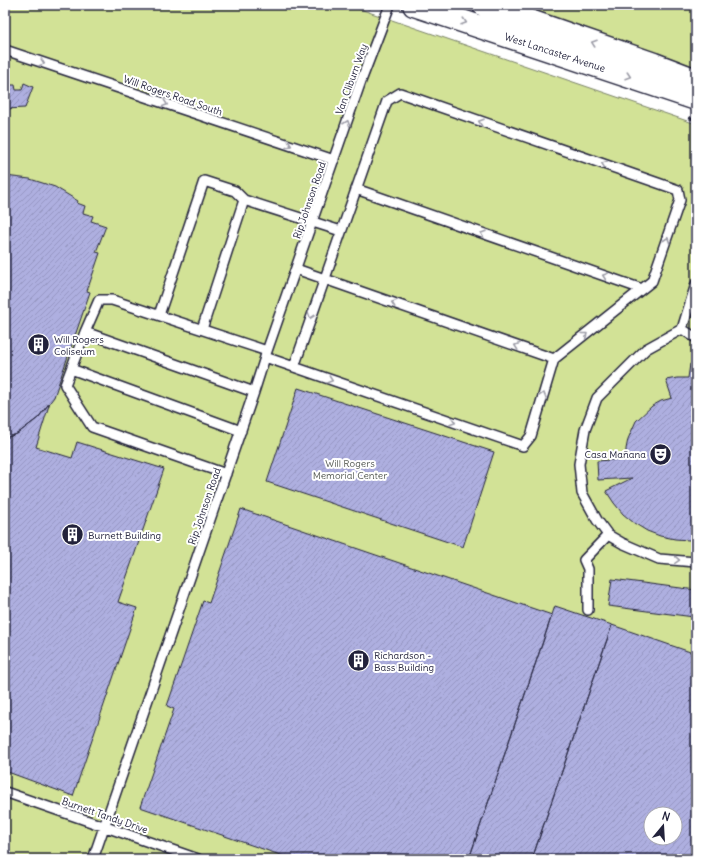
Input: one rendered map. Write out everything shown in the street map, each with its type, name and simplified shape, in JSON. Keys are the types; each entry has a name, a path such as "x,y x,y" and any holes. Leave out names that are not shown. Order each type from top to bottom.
{"main road":[{"name":"West Lancaster Avenue","path":"414,5 696,99"},
{"name":"West Lancaster Avenue","path":"484,5 696,80"}],"lane":[{"name":"Van Cliburn Way","path":"334,160 361,81 390,5"},
{"name":"Will Rogers Road South","path":"5,50 334,160"},
{"path":"226,474 92,427 65,385 99,300 112,300 202,329 266,354 294,367 523,446 531,436 554,359 652,281 680,200 678,190 400,93 387,101 294,367"},
{"name":"Rip Johnson Road","path":"93,859 334,160"},
{"path":"159,315 204,181 235,191 244,200 342,231"},
{"path":"356,189 642,289"},
{"path":"202,329 244,200"},
{"path":"296,269 554,359"},
{"path":"696,284 682,329 646,349 597,398 585,430 579,464 582,493 597,520 608,534 622,543 659,559 696,562"},
{"path":"682,329 696,338"},
{"path":"85,332 254,392"},
{"path":"71,369 241,431"},
{"path":"588,610 588,569 584,560 608,534"},
{"name":"Burnett Tandy Drive","path":"5,792 198,859"}],"path":[{"path":"360,5 373,9"}],"green space":[{"name":"Will Rogers Memorial Center","path":"5,5 348,5 696,124 696,859 5,859"},
{"path":"514,5 696,5 696,68 692,66"}],"building":[{"path":"24,83 33,87 25,108 5,109 5,85 15,85 16,90 22,90"},
{"name":"Will Rogers Coliseum","path":"5,176 30,179 55,187 78,201 77,203 85,206 83,213 93,216 91,221 106,226 96,252 100,253 87,291 90,292 54,397 38,418 17,434 5,438"},
{"name":"Casa Mañana","path":"690,364 696,365 696,539 689,540 660,536 647,531 623,514 606,491 632,478 598,480 597,461 626,459 628,439 636,421 652,406 661,401 672,398 666,380 688,378"},
{"path":"298,388 494,452 463,547 267,482"},
{"name":"Burnett Building","path":"50,402 36,447 72,458 77,442 164,469 118,602 137,608 73,796 5,771 5,438 17,434 38,418"},
{"name":"Richardson - Bass Building","path":"241,509 552,615 469,859 292,859 140,807 174,709 167,706 203,601 209,603"},
{"path":"612,579 696,590 694,617 608,606"},
{"path":"555,606 612,625 532,859 469,859"},
{"path":"612,625 696,654 696,859 532,859"},
{"path":"5,854 19,859 5,859"}],"place":[{"name":"Will Rogers Coliseum","path":"38,345"},
{"name":"Casa Mañana","path":"661,454"},
{"name":"Burnett Building","path":"73,535"},
{"name":"Richardson - Bass Building","path":"359,661"}]}
